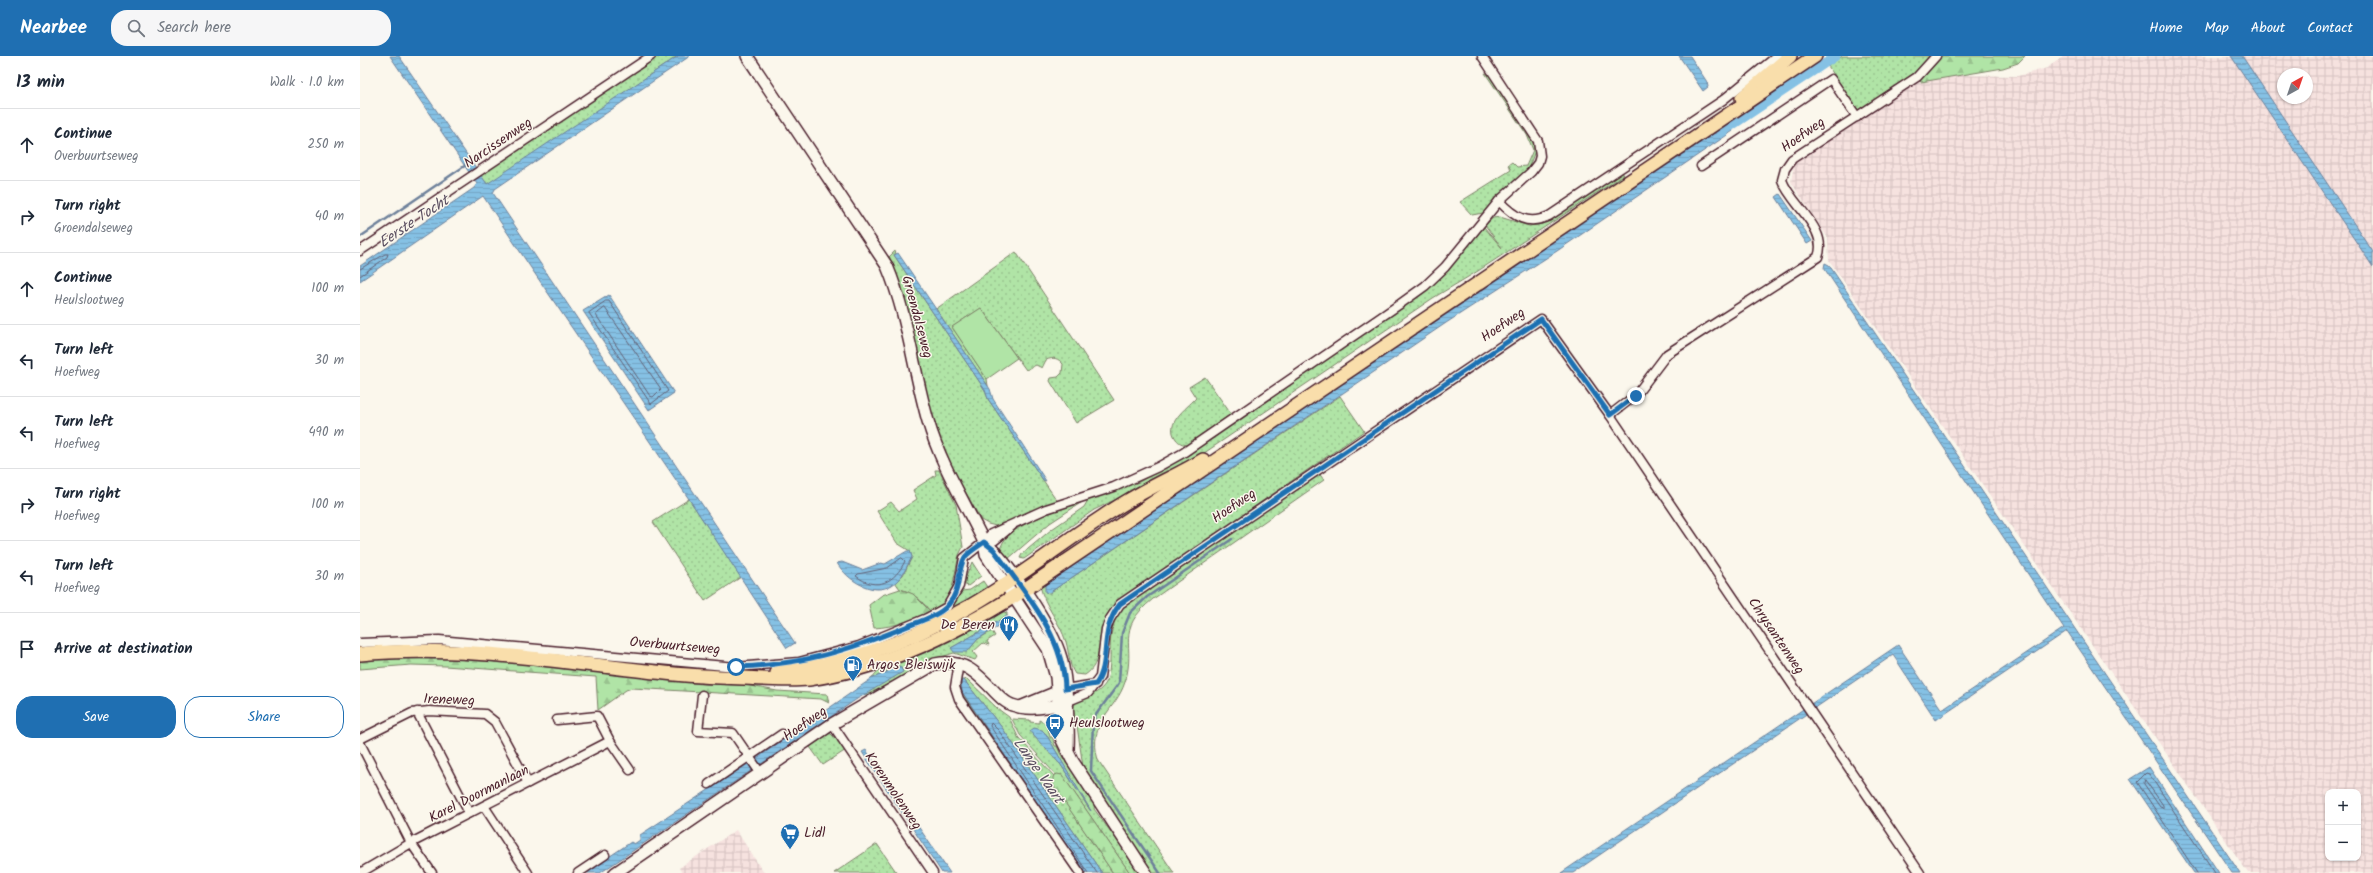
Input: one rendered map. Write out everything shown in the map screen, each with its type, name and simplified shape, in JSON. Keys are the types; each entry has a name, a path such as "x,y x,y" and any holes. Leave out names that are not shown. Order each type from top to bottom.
{"main road":[{"path":"1009,580 1131,499 1214,454 1360,353 1736,103 1790,56"},
{"path":"1019,593 1815,56"},
{"name":"Overbuurtseweg","path":"742,678 806,669 869,652 965,609 1009,580"},
{"name":"Overbuurtseweg","path":"360,654 435,650 703,677 785,680 808,679 863,668 949,633 1019,593"}],"street":[{"name":"Narcissenweg","path":"360,252 651,56"},
{"name":"Groendalseweg","path":"747,56 887,266 897,290 928,423 984,542 994,550 1009,580 1019,593"},
{"path":"984,542 994,541 1003,536 1012,526 1046,509 1131,480 1183,453 1425,286 1456,255 1499,202 1531,172 1538,163 1540,148 1533,132 1482,56"},
{"path":"1499,202 1515,216 1526,221 1534,221 1549,216 1723,100 1778,56"},
{"name":"Hoefweg","path":"1096,684 1102,671 1106,629 1110,619 1120,604 1541,319 1610,415 1636,396 1667,354 1818,257 1822,247 1819,236 1784,185 1782,175 1792,159 1917,77 1936,56"},
{"path":"1701,166 1831,79 1857,117"},
{"name":"Chrysantenweg","path":"1610,415 1920,873"},
{"name":"Overbuurtseweg","path":"360,643 439,640 729,667 765,666 799,662 859,646 927,618 947,607 959,586 964,558 984,542"},
{"path":"1019,593 1049,630 1061,657 1061,738 1078,772 1146,873"},
{"name":"Hoefweg","path":"614,873 759,772 832,724 927,667 947,662 959,663"},
{"path":"1080,873 959,699 955,687 959,663 973,670 1006,702 1034,709 1062,703 1088,693 1096,684"},
{"path":"1020,706 1061,690 1096,684"},
{"path":"702,695 698,731 733,733 759,772"},
{"path":"417,712 469,813"},
{"name":"Ireneweg","path":"360,739 405,715 417,712 485,714 495,722 528,783"},
{"path":"557,720 597,716 610,741 630,770"},
{"name":"Korenmolenweg","path":"832,724 933,873"},
{"name":"Hoefweg","path":"709,784 750,758 782,734"},
{"name":"Karel Doormanlaan","path":"360,873 412,843 610,741"},
{"path":"360,743 412,843 432,873"},
{"path":"484,806 528,873"},
{"path":"578,873 605,855"}],"shaded area":[{"path":"2063,56 2373,56 2373,873 2248,873 1829,260 1828,238 1791,182 1794,164 1917,83 1951,75 2018,76 2047,68"},
{"path":"736,830 764,873 682,873 679,868"}],"green space":[{"path":"657,56 678,56 492,182 487,184 480,176"},
{"path":"1842,56 1931,56 1917,71 1859,111 1828,66"},
{"path":"1941,56 2025,56 2018,63 2003,68 1921,82 1918,80"},
{"path":"1485,73 1490,75 1532,138 1535,151 1528,169 1483,213 1472,215 1460,202 1511,170 1508,165 1512,162 1517,167 1526,166 1533,150 1527,135"},
{"path":"1727,121 1728,123 1717,131 1172,499 1049,593 1340,396 1364,431 1118,601 1109,611 1103,624 1095,664 1085,675 1075,674 1071,667 1067,646 1063,635 1045,601 1040,586"},
{"path":"1622,172 1624,175 1478,271 1433,298 1188,464 1094,510 1024,559 1020,558 1022,554 1052,529 1084,507 1088,500 1139,482 1173,463 1409,302 1444,275 1484,227 1502,248 1485,225 1493,218 1500,217 1529,226 1542,224"},
{"path":"895,251 896,254 894,255 985,390 988,399 1058,502 996,526 981,520 953,469 935,429 887,259"},
{"path":"1016,252 1114,400 1076,423 1050,381 1051,378 1058,377 1062,373 1063,364 1059,360 1054,358 1049,359 1046,360 1042,368 1036,365 1026,370 981,308 952,327 987,379 988,386 936,309"},
{"path":"981,308 1017,358 987,379 952,327"},
{"path":"1205,377 1231,414 1187,445 1182,444 1176,439 1173,433 1174,422 1196,398 1189,387"},
{"path":"935,470 939,470 956,505 963,547 959,555 951,593 943,603 930,611 917,597 900,589 895,582 903,575 912,557 910,551 897,543 877,511 891,502 899,511 917,499 913,490 936,475"},
{"path":"1318,472 1324,480 1153,599 1133,620 1128,638 1129,658 1125,682 1121,692 1099,726 1096,735 1096,747 1098,760 1174,873 1151,873 1083,767 1076,719 1071,720 1073,710 1076,703 1080,699 1102,688 1107,681 1110,661 1111,634 1118,615 1125,605"},
{"path":"689,499 741,577 705,601 653,522"},
{"path":"1082,502 1050,523 1008,559 1000,551 1003,542 1021,526 1047,514"},
{"path":"972,562 981,576 968,586 963,584"},
{"path":"983,581 987,587 986,589 951,610 950,609 962,591 970,590"},
{"path":"900,589 913,594 930,611 903,622 874,628 869,605 882,595"},
{"path":"1001,611 1007,613 1007,616 951,648 967,652 978,639 992,631 995,636 987,641 989,645 983,643 973,652 977,657 975,660 954,653 938,658 865,696 864,694 879,685 890,670 871,679 881,667 948,641"},
{"path":"417,656 512,663 702,684 745,685 777,691 827,694 829,703 821,699 632,688 626,690 598,710 596,677 445,666 411,665 360,669 360,660"},
{"path":"967,679 998,709 1009,717 1018,737 1054,776 1062,798 1113,873 1102,873 1003,729 964,680"},
{"path":"960,680 962,692 1085,873 1082,873 961,697 958,687"},
{"path":"1012,719 1030,720 1030,722 1039,723 1039,720 1047,724 1050,737 1052,737 1055,746 1057,746 1060,753 1095,804 1094,809 1141,873 1130,873 1062,775 1056,775 1020,735","holes":["1032,734 1046,734 1090,810 1061,765"]},
{"path":"830,733 836,739 838,738 846,750 823,765 810,747"},
{"path":"1057,774 1062,775 1130,873 1113,873 1053,785 1053,777"},
{"path":"877,844 897,873 834,873"}],"water":[{"path":"390,56 399,56 487,184 678,56 690,56 495,189 493,193 795,643 787,648 689,499 483,196 360,281 360,266 474,188 477,184"},
{"path":"1679,56 1690,56 1707,82 1708,87 1703,91"},
{"path":"2231,56 2242,56 2373,252 2373,267"},
{"path":"1728,123 1733,131 1557,251 1446,323 1049,593 1045,592 1045,585"},
{"path":"1780,194 1812,241 1807,244 1776,197"},
{"path":"898,253 990,389 993,399 1046,481 1043,480 988,399 985,390 894,255"},
{"path":"1825,263 1829,265 2240,873 2232,873 2067,631 1936,720 1893,655 1573,873 1561,873 1898,645 1942,710 2064,628 1824,268"},
{"path":"609,295 674,393 649,410 583,311"},
{"path":"907,551 910,551 912,557 904,572 896,582 885,588 869,588 861,585 847,575 837,563 842,562 862,570 881,563 885,564"},
{"path":"1007,616 1010,619 978,639 967,652 954,652 951,648"},
{"path":"900,666 903,672 857,699 600,873 585,873 631,842 634,844 640,840 640,835 757,758 871,679"},
{"path":"961,680 964,680 1003,729 1102,873 1085,873 962,692"},
{"path":"1034,728 1042,730 1046,734 1091,811 1061,765 1032,734 1030,731"},
{"path":"866,750 950,873 942,873 862,752"},
{"path":"2149,767 2219,873 2194,873 2130,779"}],"waterway":[{"path":"1721,133 1836,56"},
{"path":"360,237 466,165"},
{"path":"1160,873 1091,771 1093,722 1095,716 1119,683 1122,633 1130,613 1147,597 1232,539"}],"place":[{"name":"De Beren","path":"1009,642"},
{"name":"Argos Bleiswijk","path":"853,682"},
{"name":"Heulslootweg","path":"1055,740"},
{"name":"Lidl","path":"790,850"}],"route":[{"path":"736,667 765,666 819,658 859,646 927,618 947,607 955,597 959,586 964,558 984,542 994,550 1024,590 1049,630 1061,657 1065,676 1065,689 1096,684 1102,671 1106,629 1116,608 1120,604 1259,508 1541,319 1610,415 1636,396"}],"water label":[{"name":"Eerste Tocht","path":"414,222"},
{"name":"Lange Vaart","path":"1038,771"}]}
